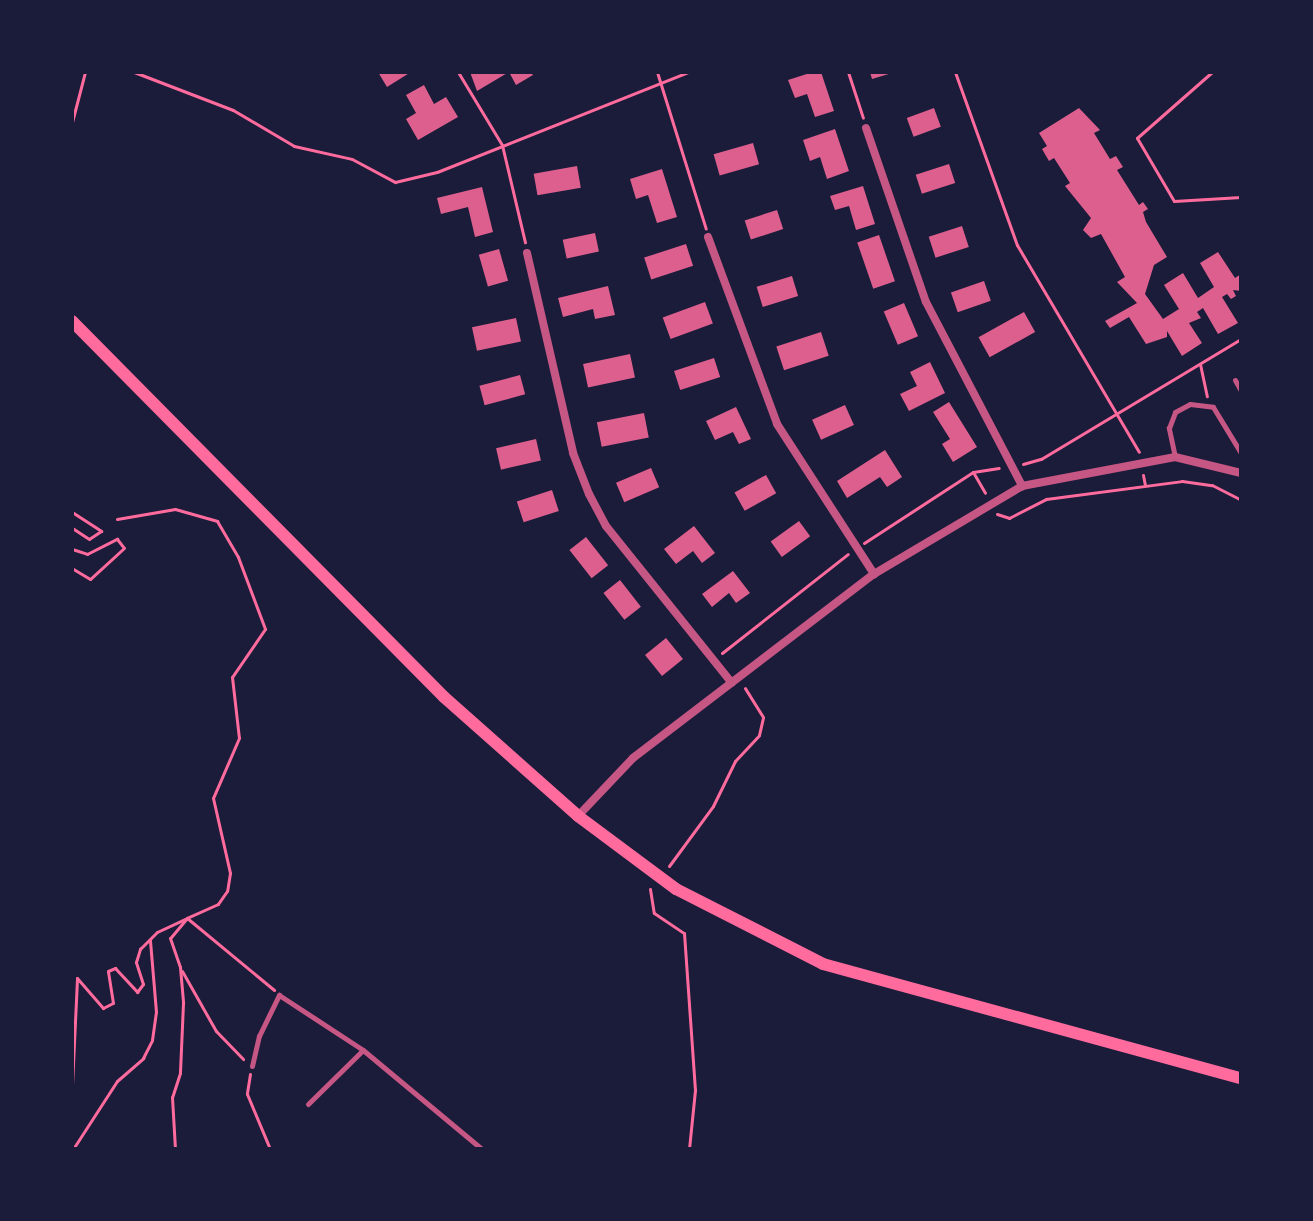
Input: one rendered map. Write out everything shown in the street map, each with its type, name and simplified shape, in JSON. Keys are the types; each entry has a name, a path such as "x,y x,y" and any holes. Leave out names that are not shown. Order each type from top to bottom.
{"main road":[{"path":"72,321 347,603 578,816 676,889 823,964 1241,1078"}],"street":[{"path":"866,128 933,316 1015,465 1022,486"},
{"path":"708,237 777,424 874,574"},
{"path":"527,253 573,453 589,494 606,526 735,681"},
{"path":"578,816 633,758 874,574 1022,486 1175,457 1241,473"}],"lane":[{"path":"1235,380 1241,391"},
{"path":"1175,457 1169,428 1175,412 1190,404 1213,407 1241,453"},
{"path":"252,1066 259,1036 279,995 363,1050 482,1149"},
{"path":"308,1104 363,1050"}],"path":[{"path":"72,122 85,72"},
{"path":"134,72 233,110 294,146 352,159 390,181 437,172 688,72"},
{"path":"458,72 502,145 527,253"},
{"path":"657,72 708,237"},
{"path":"848,72 866,128"},
{"path":"955,72 1017,245 1118,412 1141,462 1145,485"},
{"path":"1212,72 1137,138 1174,201 1241,197"},
{"path":"1015,465 1041,459 1241,339"},
{"path":"1200,364 1213,407"},
{"path":"973,472 1000,518 1009,518 1046,499 1195,481 1241,500"},
{"path":"72,1085 73,984 77,978 107,1008 113,1003 108,971 115,968 137,992 143,984 136,962 150,939 157,932 218,904 227,891 230,873 213,798 239,738 232,677 265,629 238,557 217,521 175,509 117,519"},
{"path":"72,512 101,531 89,539 72,528"},
{"path":"72,549 87,554 117,539 124,548 90,579 72,568"},
{"path":"669,866 713,806 735,761 759,735 763,717 735,681"},
{"path":"650,889 654,913 684,933 695,1090 689,1149"},
{"path":"187,918 170,938 180,967 216,1031 252,1066 247,1094 270,1149"},
{"path":"187,918 279,995"},
{"path":"73,1149 117,1081 143,1058 152,1040 156,1012 150,939"},
{"path":"175,1149 172,1097 182,1047 180,967"}],"building":[{"path":"378,72 411,72 387,87"},
{"path":"470,72 509,72 477,91"},
{"path":"509,72 531,72 533,75 516,85"},
{"path":"821,72 834,111 815,117 807,94 795,98 788,80"},
{"path":"870,72 892,72 892,73 872,79"},
{"path":"424,85 434,104 446,97 458,117 418,140 406,119 416,113 406,95"},
{"path":"934,108 941,127 914,137 907,118"},
{"path":"1079,108 1100,130 1094,133 1110,159 1116,156 1123,167 1117,170 1139,205 1143,202 1148,209 1143,212 1146,222 1167,257 1154,265 1145,294 1163,319 1179,309 1164,285 1183,273 1198,298 1214,287 1200,263 1218,252 1235,278 1241,274 1241,291 1233,290 1236,296 1231,299 1227,294 1222,297 1238,323 1218,334 1203,308 1197,312 1201,318 1189,323 1202,343 1182,356 1167,331 1167,337 1146,344 1129,317 1110,328 1105,321 1137,303 1117,282 1125,277 1101,234 1091,238 1083,230 1091,218 1065,186 1070,183 1054,158 1049,161 1042,149 1047,146 1039,133"},
{"path":"835,129 849,171 827,179 820,157 810,161 803,140"},
{"path":"753,143 759,164 720,175 714,154"},
{"path":"949,164 955,183 922,194 916,175"},
{"path":"577,166 581,188 537,195 534,174"},
{"path":"662,169 677,217 657,223 648,195 636,199 630,179"},
{"path":"863,186 875,224 856,230 849,206 835,210 830,196"},
{"path":"482,187 493,232 475,237 468,207 441,214 437,198"},
{"path":"777,210 783,229 751,240 745,221"},
{"path":"962,226 969,247 936,258 929,237"},
{"path":"595,233 599,252 567,258 563,240"},
{"path":"879,235 895,281 873,289 857,242"},
{"path":"686,244 693,266 651,279 644,258"},
{"path":"499,249 508,281 488,287 479,255"},
{"path":"792,276 798,296 763,307 757,287"},
{"path":"984,281 991,301 958,312 951,292"},
{"path":"608,286 615,315 595,319 593,309 563,317 558,298"},
{"path":"705,302 713,324 671,339 663,317"},
{"path":"904,303 918,336 898,345 884,312"},
{"path":"1024,312 1035,332 990,357 979,337"},
{"path":"516,318 521,341 477,351 472,327"},
{"path":"821,332 829,356 784,370 776,347"},
{"path":"630,354 635,377 588,387 583,364"},
{"path":"714,358 720,377 680,390 674,371"},
{"path":"930,362 945,393 909,411 900,394 917,386 910,372"},
{"path":"520,375 525,394 485,405 479,386"},
{"path":"949,402 977,447 953,462 942,444 950,439 933,412"},
{"path":"845,405 854,425 821,440 812,420"},
{"path":"736,407 751,439 739,444 733,432 715,440 706,421"},
{"path":"644,413 649,438 602,447 597,422"},
{"path":"536,439 541,460 501,470 496,448"},
{"path":"885,450 902,477 887,487 880,477 847,498 837,481"},
{"path":"651,468 659,487 624,502 616,483"},
{"path":"766,475 776,493 745,511 735,492"},
{"path":"552,490 559,511 524,522 517,501"},
{"path":"799,521 810,536 782,557 771,542"},
{"path":"694,526 715,553 702,563 693,551 676,564 664,549"},
{"path":"586,537 608,565 592,578 569,550"},
{"path":"733,571 750,593 736,603 729,593 712,607 702,594"},
{"path":"620,580 641,607 624,620 603,593"},
{"path":"666,638 683,659 662,676 645,655"}]}
